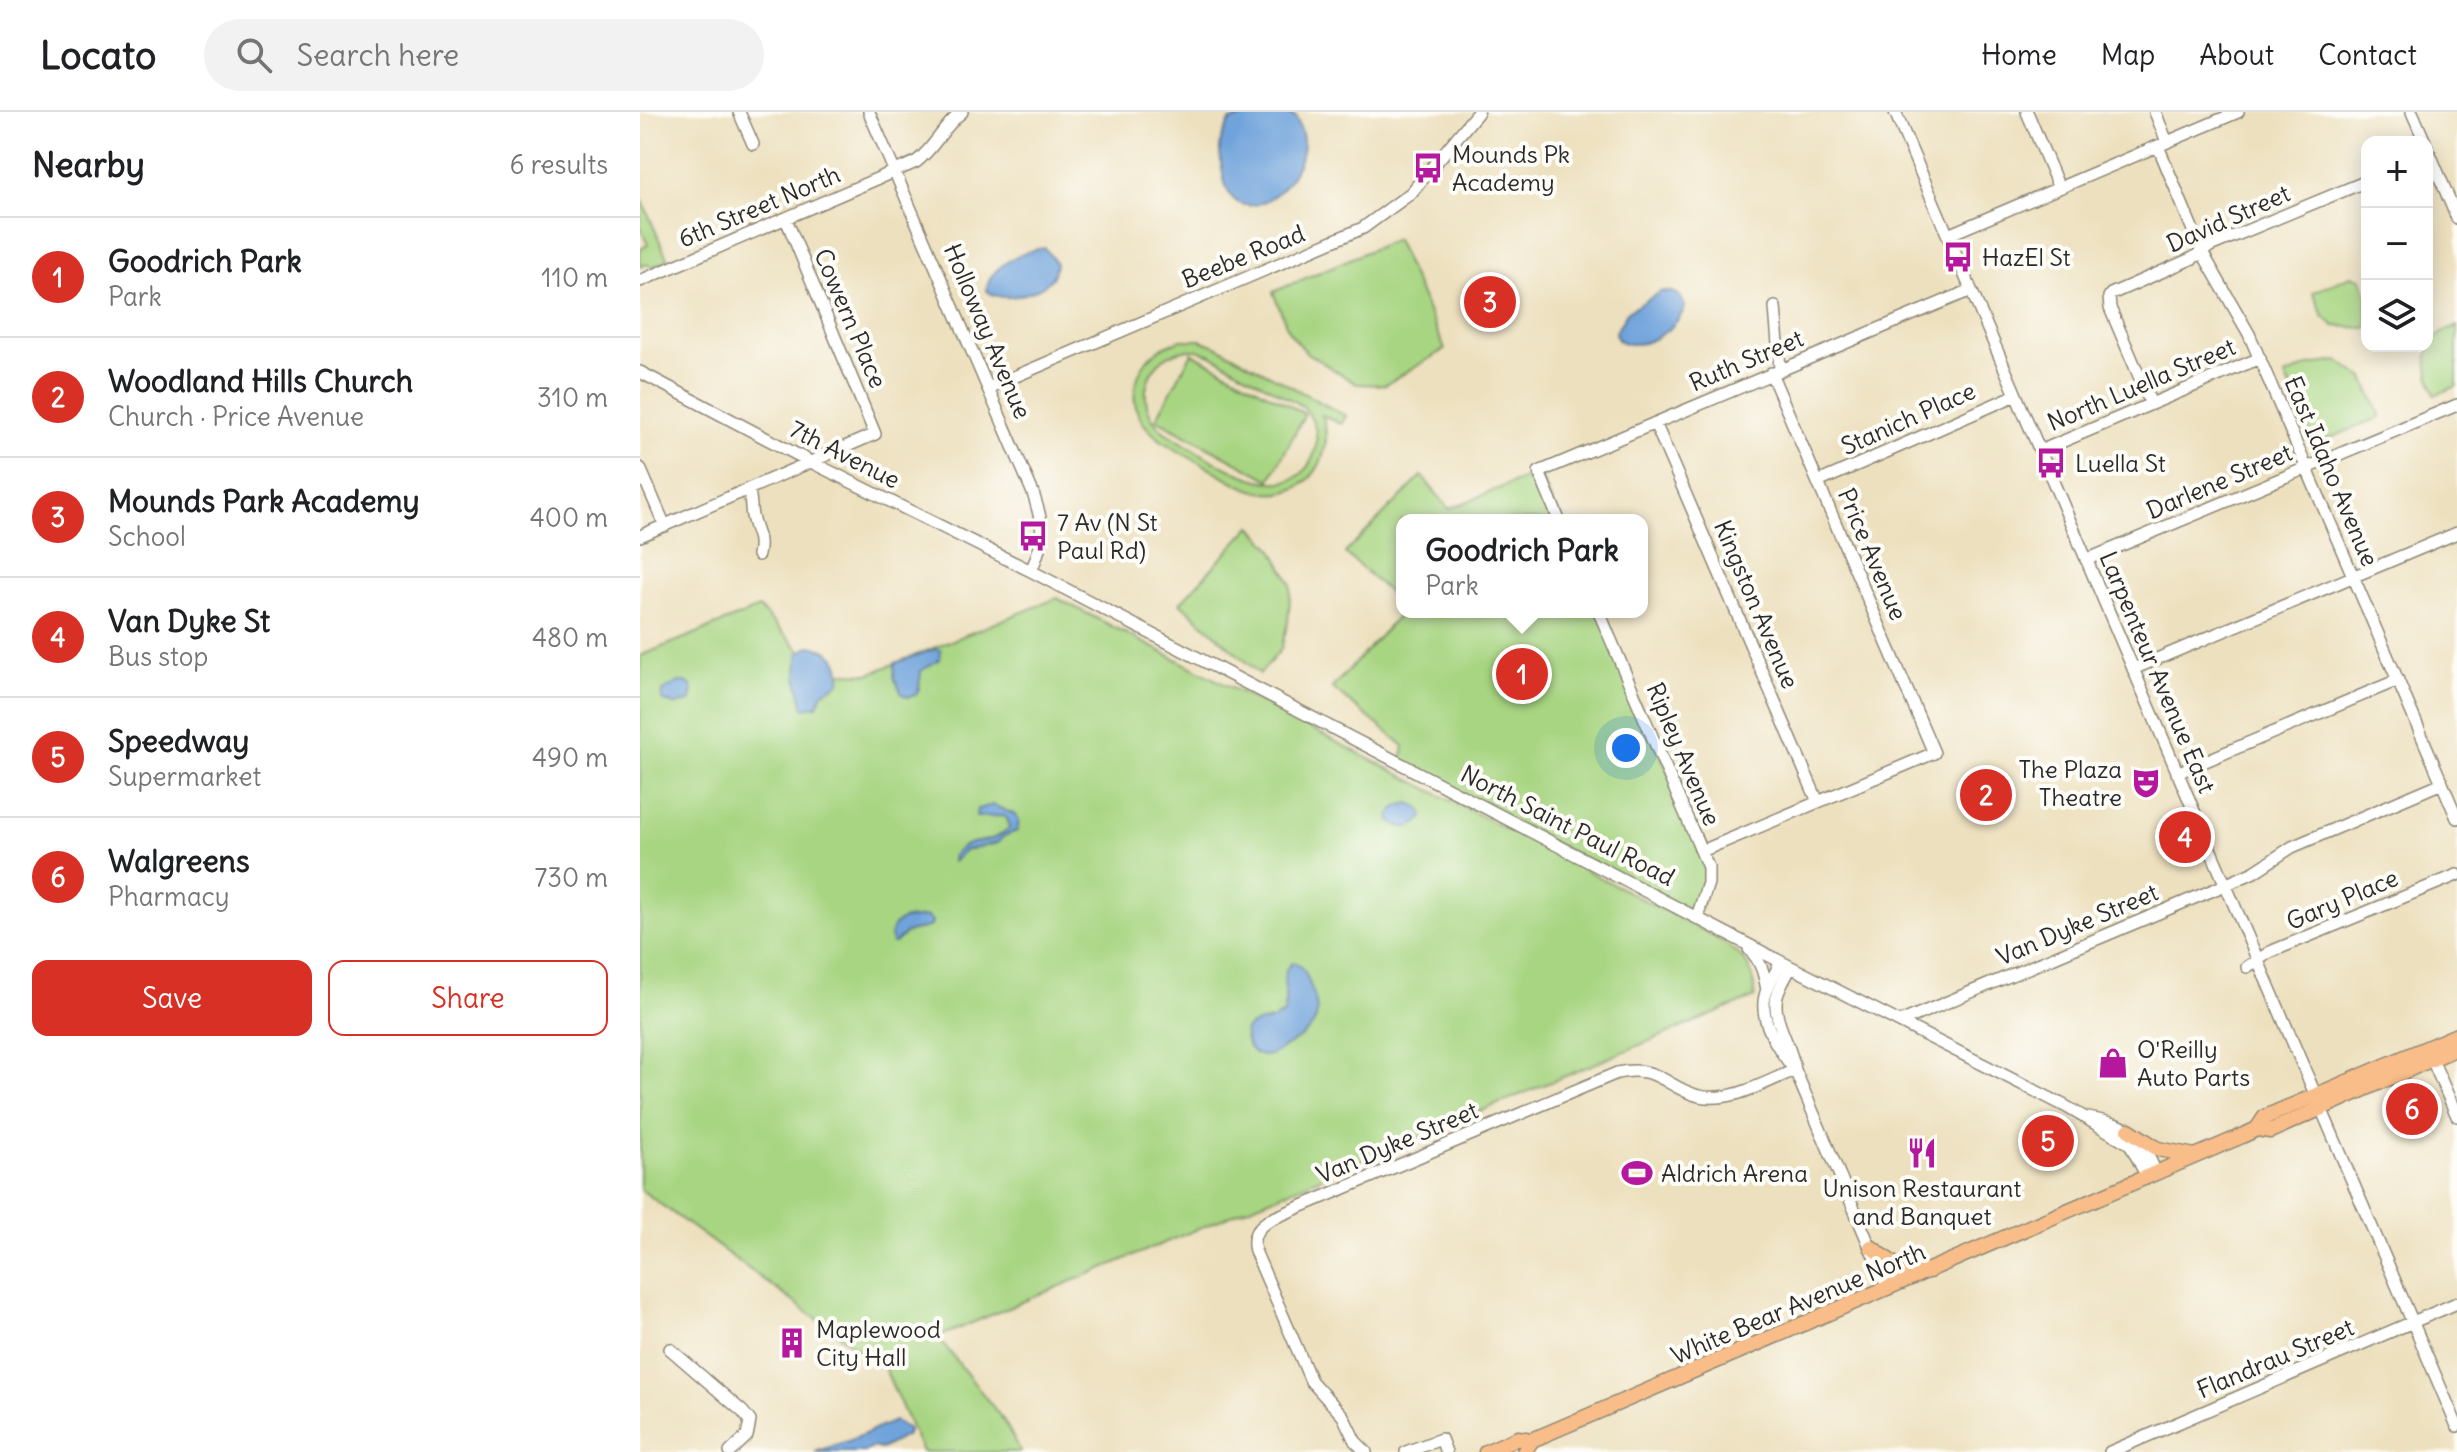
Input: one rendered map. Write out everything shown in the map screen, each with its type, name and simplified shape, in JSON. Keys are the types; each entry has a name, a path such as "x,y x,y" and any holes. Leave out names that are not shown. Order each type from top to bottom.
{"main road":[{"name":"White Bear Avenue North","path":"2429,1054 2457,1035"},
{"name":"White Bear Avenue North","path":"1486,1452 1518,1438 1528,1446 2257,1129 2270,1131 2319,1100 2429,1054 2457,1048"},
{"path":"2129,1130 2158,1149 2195,1156"},
{"path":"1871,1247 1895,1265 1929,1271"}],"street":[{"path":"739,112 753,144"},
{"name":"Holloway Avenue","path":"869,112 1033,493 1044,528 1040,552 1031,571"},
{"name":"6th Street North","path":"640,281 895,172 929,152 949,122 962,112"},
{"name":"Beebe Road","path":"988,388 1363,228 1397,205 1426,178 1478,112"},
{"name":"Larpenteur Avenue East","path":"1895,112 2457,1426"},
{"path":"2027,112 2059,188"},
{"name":"East Idaho Avenue","path":"2155,112 2163,144 2202,252 2260,358 2457,818"},
{"path":"1948,235 2238,112"},
{"path":"2412,112 2421,136"},
{"path":"2433,164 2457,218"},
{"name":"David Street","path":"2151,404 2110,308 2109,297 2116,291 2193,258 2210,246 2361,183"},
{"name":"Cowern Place","path":"786,219 875,434 811,462"},
{"name":"Ruth Street","path":"1556,514 1539,472 1971,290"},
{"name":"Price Avenue","path":"1775,307 1776,371 1818,482 1934,753 1818,802"},
{"name":"North Luella Street","path":"2040,451 2260,358"},
{"name":"7th Avenue","path":"640,372 811,462 1031,571"},
{"name":"Stanich Place","path":"1818,482 2016,395"},
{"name":"Darlene Street","path":"2086,560 2457,405"},
{"name":"Kingston Avenue","path":"1655,423 1818,802"},
{"path":"640,536 811,462"},
{"path":"640,468 665,526"},
{"path":"748,489 751,515 761,540 758,555"},
{"path":"2133,669 2457,533"},
{"name":"North Saint Paul Road","path":"1031,571 2084,1117 2132,1146 2152,1175"},
{"name":"Ripley Avenue","path":"1602,618 1708,867 1708,883 1697,917"},
{"path":"2177,773 2398,680"},
{"name":"Van Dyke Street","path":"1900,1022 2225,885 2254,872 2292,847 2442,783"},
{"path":"1702,851 1818,802"},
{"name":"Gary Place","path":"2247,967 2270,952 2457,875"},
{"path":"1740,940 1756,956 1764,972 1767,991 1764,1004 1768,1021 1783,1056 1795,1070"},
{"path":"1767,991 1786,964"},
{"path":"1786,964 1776,1008 1792,1052 1795,1070 1888,1289"},
{"path":"2429,1054 2457,1116"},
{"name":"Van Dyke Street","path":"1366,1452 1355,1441 1343,1416 1311,1381 1255,1251 1253,1240 1259,1227 1269,1220 1617,1073 1649,1072 1696,1095 1721,1098 1795,1070"},
{"name":"North Saint Paul Road","path":"2084,1117 2129,1130"},
{"path":"2129,1130 2141,1140 2152,1175"},
{"name":"Flandrau Street","path":"2110,1452 2457,1303"},
{"path":"670,1349 750,1421 747,1436 730,1452"},
{"path":"1406,1452 1441,1439 1446,1452"}],"green space":[{"path":"640,195 668,260 652,267 647,264 640,267 640,249 648,245 640,227"},
{"path":"1396,239 1445,349 1385,385 1357,384 1307,353 1289,332 1273,292"},
{"path":"2351,276 2361,279 2361,328 2334,326 2323,316 2313,292"},
{"path":"2457,326 2457,386 2435,395 2427,363 2428,354 2433,352 2436,338"},
{"path":"1200,340 1216,346 1346,416 1341,424 1322,415 1325,444 1322,458 1307,481 1282,493 1251,490 1181,453 1154,434 1137,410 1134,395 1138,377 1150,357 1175,342","holes":["1198,350 1304,407 1314,424 1317,441 1314,454 1303,473 1287,481 1267,482 1246,476 1203,455 1157,425 1146,400 1146,387 1151,375 1169,355"]},
{"path":"1192,353 1305,414 1270,480 1156,419"},
{"path":"2338,361 2364,378 2381,417 2323,441 2312,438 2285,376 2311,365"},
{"path":"1539,472 1556,514 1396,514 1396,599 1345,553 1422,476 1449,509"},
{"path":"1251,526 1272,548 1291,584 1288,622 1281,649 1260,674 1180,603"},
{"path":"1057,598 1712,935 1744,960 1752,974 1755,997 938,1337 1004,1421 1021,1452 922,1452 885,1369 640,1189 640,656 759,608 821,672 869,674"},
{"path":"1396,618 1602,618 1702,851 1708,883 1697,917 1401,763 1404,746 1332,688"}],"water":[{"path":"1259,112 1296,117 1303,138 1300,158 1292,175 1268,200 1253,205 1240,204 1230,194 1223,174 1221,142 1230,121"},
{"path":"1045,248 1056,263 1052,277 1043,286 1010,297 987,291 993,274 1008,261"},
{"path":"1662,291 1678,294 1685,308 1673,325 1647,342 1637,344 1618,340 1615,333 1627,312"},
{"path":"810,646 825,650 834,657 840,682 823,693 817,706 804,708 797,679 798,654"},
{"path":"935,649 941,650 940,659 921,671 916,695 908,697 902,694 894,677 895,663"},
{"path":"679,682 687,683 692,688 690,702 675,705 662,700 663,691"},
{"path":"1409,803 1420,808 1422,819 1407,827 1391,822 1390,814 1398,806"},
{"path":"993,805 1016,815 1019,821 1017,831 1004,836 997,843 964,851 953,862 952,857 965,845 1001,835 1009,828 1004,816 976,817 977,809"},
{"path":"927,917 932,922 931,926 906,933 892,943 890,935 894,925 904,919"},
{"path":"1293,962 1302,969 1310,983 1316,1001 1315,1021 1303,1035 1273,1054 1261,1056 1249,1047 1245,1031 1253,1024 1284,1013 1285,972"},
{"path":"894,1421 908,1429 907,1435 881,1449 815,1452 851,1440"}],"place":[{"name":"Mounds Pk Academy","path":"1428,168"},
{"name":"HazEl St","path":"1958,257"},
{"name":"Mounds Park Academy","path":"1490,302"},
{"name":"Luella St","path":"2051,463"},
{"name":"7 Av (N St Paul Rd)","path":"1033,536"},
{"name":"Goodrich Park","path":"1522,674"},
{"name":"The Plaza Theatre","path":"2146,783"},
{"name":"Woodland Hills Church","path":"1986,795"},
{"name":"Van Dyke St","path":"2185,837"},
{"name":"O'Reilly Auto Parts","path":"2113,1063"},
{"name":"Walgreens","path":"2412,1109"},
{"name":"Speedway","path":"2048,1141"},
{"name":"Unison Restaurant and Banquet","path":"1922,1153"},
{"name":"Aldrich Arena","path":"1637,1173"},
{"name":"Maplewood City Hall","path":"792,1343"}]}
